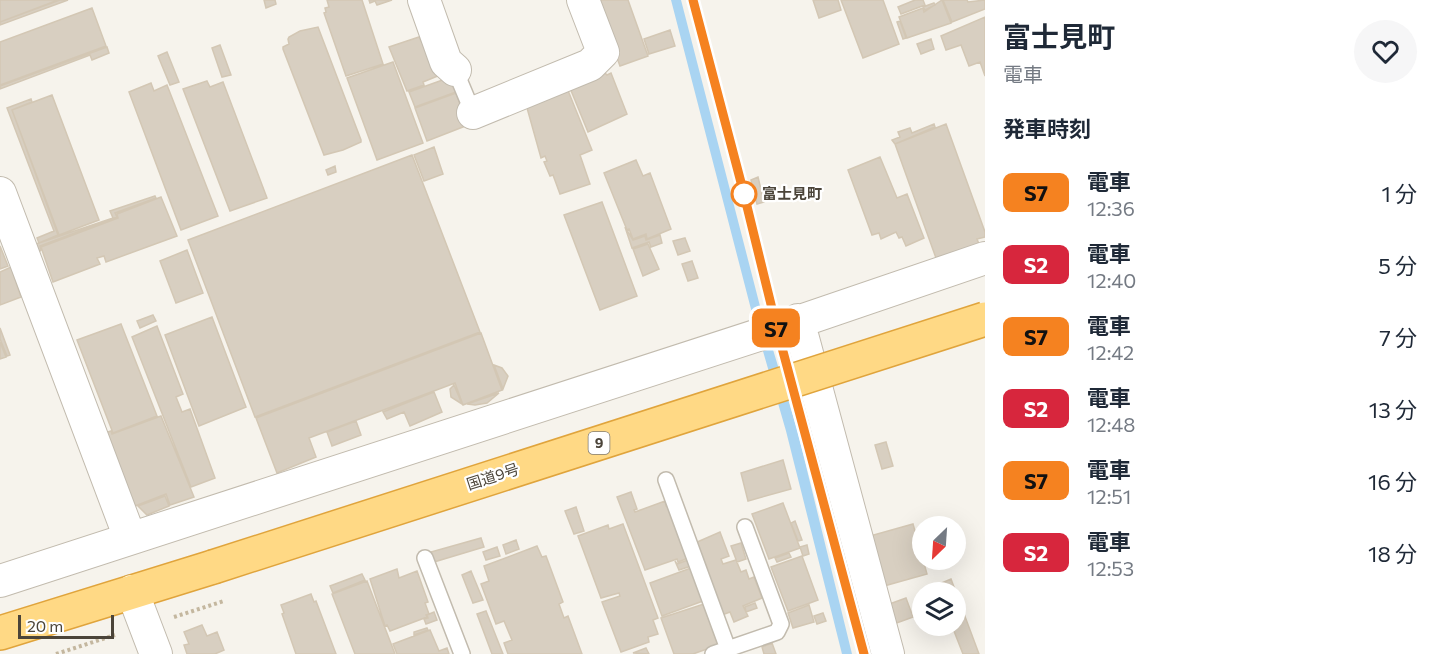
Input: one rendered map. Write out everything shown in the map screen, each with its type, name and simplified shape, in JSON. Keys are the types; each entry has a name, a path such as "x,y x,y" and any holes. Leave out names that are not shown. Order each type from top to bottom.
{"highway":[{"name":"国道9号","path":"0,633 213,567 985,319"}],"street":[{"path":"424,0 446,62 455,70"},
{"path":"473,113 590,65 603,52 583,0"},
{"path":"0,193 130,538"},
{"path":"0,581 985,258"},
{"path":"798,320 888,654"},
{"path":"132,591 156,654"}],"lane":[{"path":"455,70 473,113"},
{"path":"666,480 728,649"},
{"path":"713,654 777,632 780,624 745,527"},
{"path":"425,558 462,654"}],"path":[{"path":"170,619 227,600"},
{"path":"56,654 122,633"}],"water":[{"path":"671,0 681,0 761,310 797,429 852,654 842,654 786,431 752,313"}],"building":[{"path":"0,0 58,0 0,22"},
{"path":"60,0 68,0 0,25 0,22"},
{"path":"264,0 275,0 276,4 266,8"},
{"path":"327,0 362,0 383,64 346,76 324,13 325,8 329,7"},
{"path":"369,0 392,0 377,5 375,1 370,3"},
{"path":"596,0 628,0 648,56 620,66"},
{"path":"813,0 838,0 841,10 819,18"},
{"path":"841,0 883,0 899,44 863,58"},
{"path":"915,0 923,0 925,5 901,14 898,7"},
{"path":"942,0 951,23 907,38 899,17 923,8 924,12"},
{"path":"943,0 967,0 968,2 985,0 985,9 952,22"},
{"path":"934,3 935,5 925,10 923,7"},
{"path":"92,8 106,46 0,85 0,42"},
{"path":"985,17 985,76 980,62 969,66 961,45 946,50 941,36"},
{"path":"900,21 906,38 903,39 897,22"},
{"path":"318,27 361,140 343,150 324,155 283,49 289,44 289,37 300,31"},
{"path":"670,30 675,46 649,54 644,39"},
{"path":"419,37 421,41 426,39 440,75 423,82 424,85 407,91 389,47"},
{"path":"931,39 934,49 921,54 917,44"},
{"path":"220,45 231,75 222,77 212,48"},
{"path":"107,47 109,53 92,60 90,55 0,89 0,86"},
{"path":"167,52 179,82 170,85 158,56"},
{"path":"393,62 423,143 377,160 347,78"},
{"path":"602,70 607,75 611,73 627,114 588,132 570,88"},
{"path":"451,77 456,92 415,107 409,92"},
{"path":"207,81 210,87 223,82 267,198 230,211 183,89"},
{"path":"151,83 154,91 167,85 218,216 181,230 129,92"},
{"path":"567,88 592,150 580,155 590,184 560,194 553,175 550,176 544,162 547,161 545,156 541,158 527,108"},
{"path":"456,93 468,125 427,141 415,108"},
{"path":"52,95 99,220 59,235 12,110"},
{"path":"31,99 32,102 12,110 58,235 39,243 37,238 54,231 7,108"},
{"path":"934,124 935,127 895,144 892,140 900,137 898,132 910,128 912,133"},
{"path":"946,124 985,237 977,239 979,244 936,258 895,144"},
{"path":"434,147 443,174 424,181 414,155"},
{"path":"412,155 480,332 255,417 188,240"},
{"path":"880,157 897,198 907,194 924,238 906,246 902,237 899,238 896,232 881,239 879,233 872,235 848,170"},
{"path":"636,160 643,176 650,173 671,229 647,239 646,234 633,239 629,229 627,230 604,173"},
{"path":"335,166 336,172 328,175 326,170"},
{"path":"758,177 764,202 757,204 751,180"},
{"path":"155,196 156,198 115,213 117,217 40,246 39,252 36,244 113,218 110,211"},
{"path":"161,197 177,236 106,262 104,256 97,258 100,264 53,282 41,247 118,218 117,214"},
{"path":"602,202 637,296 600,310 564,215"},
{"path":"625,227 633,240 645,236 646,240 660,235 662,243 651,247 649,242 632,248"},
{"path":"685,238 690,251 678,255 673,241"},
{"path":"648,244 659,269 643,276 633,249"},
{"path":"0,246 8,266 0,269"},
{"path":"187,250 203,293 176,303 160,261"},
{"path":"692,261 698,278 688,281 682,264"},
{"path":"11,267 21,297 0,305 0,272"},
{"path":"153,315 156,321 140,328 137,321"},
{"path":"212,317 246,407 199,426 165,335"},
{"path":"121,324 157,416 113,433 77,340"},
{"path":"157,326 183,394 176,397 182,412 190,409 215,478 191,487 132,337"},
{"path":"0,328 10,355 7,356 0,339"},
{"path":"481,333 502,390 463,405 455,383 309,438 316,457 277,473 256,418"},
{"path":"0,342 6,357 0,359"},
{"path":"494,365 502,368 508,376 503,389"},
{"path":"454,385 462,404 451,397 450,389"},
{"path":"434,392 442,412 410,426 404,412 387,419 383,412"},
{"path":"499,393 487,403 467,404"},
{"path":"161,416 194,497 170,505 166,494 135,506 105,433 111,431 112,434"},
{"path":"356,421 361,435 332,446 327,432"},
{"path":"886,442 893,466 882,469 875,445"},
{"path":"783,460 791,489 748,501 741,473"},
{"path":"631,492 637,509 634,510 635,512 665,501 666,506 669,505 688,558 678,562 677,559 645,570 617,497"},
{"path":"165,496 169,506 147,515 138,506"},
{"path":"783,503 800,548 769,559 752,514"},
{"path":"576,507 584,531 574,534 565,511"},
{"path":"795,521 802,540 798,541 791,523"},
{"path":"623,524 658,618 653,620 658,634 648,637 649,642 621,652 602,602 620,596 619,593 601,598 578,536 608,525 609,529"},
{"path":"912,524 912,570 926,570 927,574 884,586 870,536"},
{"path":"720,532 729,556 721,559 723,564 736,560 741,572 746,570 749,579 754,577 762,598 743,606 748,616 734,622 730,612 722,615 695,543"},
{"path":"481,538 484,547 434,562 431,552"},
{"path":"516,540 519,549 506,554 503,545"},
{"path":"741,543 746,559 737,562 731,546"},
{"path":"807,545 809,554 803,556 800,547"},
{"path":"537,546 542,557 546,556 563,602 559,604 564,618 568,616 582,654 508,654 504,643 512,640 504,621 496,624 481,584 489,581 484,566"},
{"path":"497,547 500,556 486,560 483,552"},
{"path":"789,553 791,557 777,562 775,558"},
{"path":"802,556 818,600 788,611 771,567"},
{"path":"688,560 691,566 679,570 675,561 677,564"},
{"path":"691,568 703,601 662,616 650,583"},
{"path":"397,569 399,578 417,571 428,602 425,603 429,614 426,615 427,617 390,631 387,625 385,626 370,579"},
{"path":"471,571 483,600 473,603 462,575"},
{"path":"362,574 365,580 333,593 330,586"},
{"path":"367,581 395,654 355,654 332,594"},
{"path":"311,594 314,602 316,601 336,654 296,654 281,605"},
{"path":"906,598 912,617 891,625 884,606"},
{"path":"755,603 757,608 746,612 745,607"},
{"path":"704,604 718,645 693,654 674,654 661,618"},
{"path":"809,605 814,622 793,628 788,613"},
{"path":"486,611 503,654 492,654 477,614"},
{"path":"434,612 437,620 426,624 424,619"},
{"path":"823,613 826,621 817,624 814,616"},
{"path":"966,619 979,654 963,654 956,636 966,636"},
{"path":"202,625 207,636 217,632 224,650 215,654 187,654 184,645 189,644 184,632"},
{"path":"427,628 428,630 414,635 414,632"},
{"path":"430,630 439,651 447,648 449,654 397,654 393,644"},
{"path":"772,643 776,654 764,654 762,647"},
{"path":"646,648 649,654 633,653"}],"railway":[{"path":"693,0 777,329 864,654"}],"train":[{"name":"S7","path":"693,0 777,329 864,654"}],"place":[{"name":"富士見町","path":"744,194"}]}
